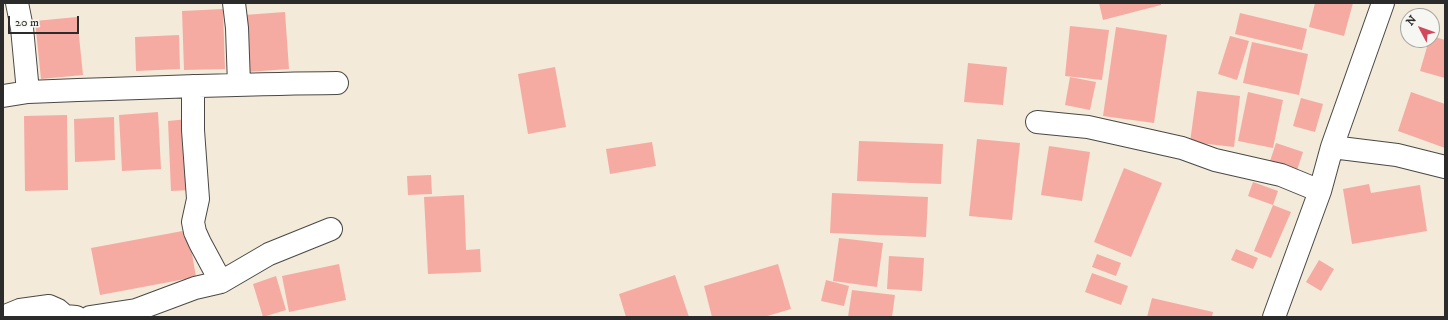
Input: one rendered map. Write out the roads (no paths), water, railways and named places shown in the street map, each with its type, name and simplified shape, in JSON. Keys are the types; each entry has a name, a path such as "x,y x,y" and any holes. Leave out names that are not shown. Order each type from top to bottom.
{"street":[{"path":"17,3 22,28 28,92"},
{"path":"234,3 237,28 239,84"},
{"path":"1274,317 1320,191 1332,146 1382,3"},
{"path":"3,96 28,92 239,84 337,83"},
{"path":"193,86 193,130 198,199 193,222 195,232 200,243 221,282"},
{"path":"1037,122 1088,127 1182,148 1215,160 1281,175 1320,191"},
{"path":"1332,146 1397,155 1445,167"},
{"path":"90,317 136,310 195,288 221,282 269,254 331,229"},
{"path":"3,316 20,310 49,306 58,310 65,316 76,317"}]}
